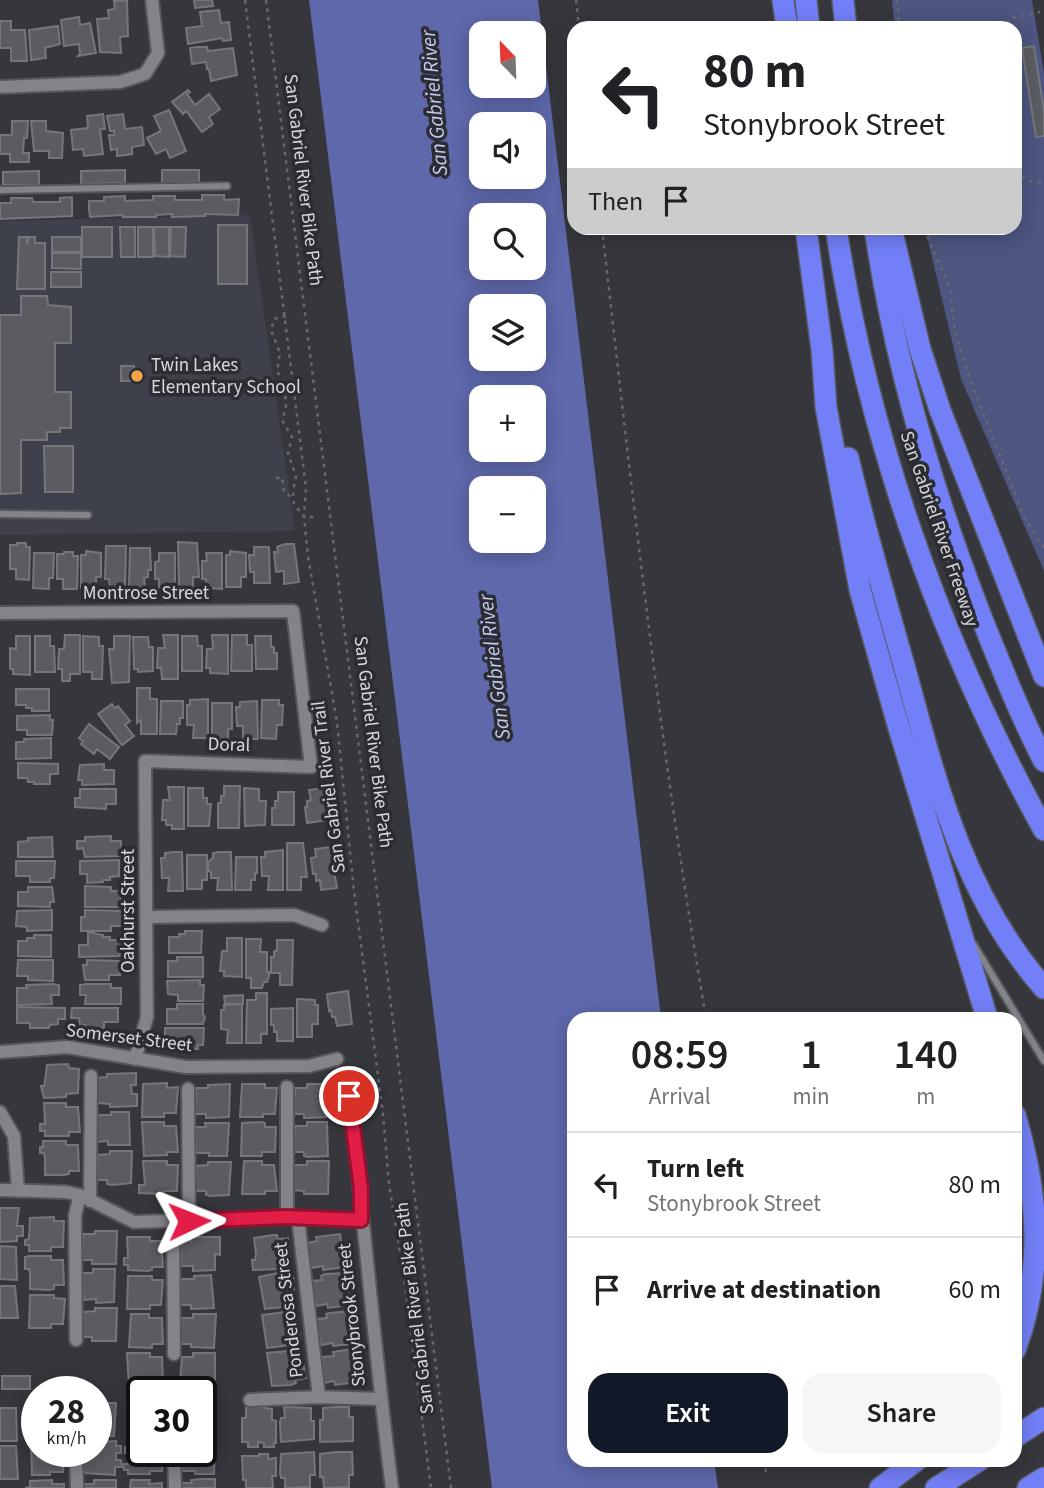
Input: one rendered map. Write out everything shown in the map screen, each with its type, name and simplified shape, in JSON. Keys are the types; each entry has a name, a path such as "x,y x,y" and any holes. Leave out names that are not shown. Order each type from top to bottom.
{"highway":[{"path":"783,0 786,21"},
{"path":"806,0 808,21"},
{"path":"843,0 845,21"},
{"path":"807,235 822,350 826,407 860,590 985,1012"},
{"name":"San Gabriel River Freeway","path":"837,235 867,387 932,589 971,685 1016,780 1044,830"},
{"name":"San Gabriel River Freeway","path":"876,235 904,373 933,476 965,574 1001,668 1044,761"},
{"path":"893,235 920,349 940,410 1044,676"},
{"path":"822,350 857,496 931,766 950,825 988,909 1044,988"},
{"path":"1011,591 1044,653"},
{"path":"1022,1140 1034,1184 1041,1246 1036,1295 1022,1336"},
{"path":"1022,1432 1044,1418"},
{"path":"880,1488 908,1467"},
{"path":"936,1488 969,1467"},
{"path":"1028,1488 1044,1478"}],"street":[{"path":"0,87 120,82 145,74 158,53 152,0"},
{"name":"Montrose Street","path":"0,613 293,611 311,767"},
{"name":"Doral","path":"145,761 311,767"},
{"name":"Oakhurst Street","path":"135,1059 147,1017 145,761"},
{"path":"148,917 294,915 322,925"},
{"name":"Somerset Street","path":"0,1052 66,1047 186,1067 309,1066 337,1059"},
{"path":"76,1340 75,1215 85,1198 91,1076"},
{"name":"Ponderosa Street","path":"287,1087 292,1218 319,1397"},
{"path":"188,1089 189,1221"},
{"name":"Stonybrook Street","path":"349,1096 392,1488"},
{"path":"0,1112 15,1136 18,1191"},
{"path":"0,1190 66,1192 85,1198 134,1222 292,1218 361,1220"},
{"path":"173,1221 174,1354"},
{"path":"250,1400 319,1397 381,1399"},
{"path":"76,1467 77,1488"},
{"path":"174,1467 175,1488"}],"lane":[{"path":"0,190 227,186"},
{"path":"0,514 88,515"},
{"path":"955,909 1015,1012"},
{"path":"1022,1023 1044,1061"}],"path":[{"name":"San Gabriel River Trail","path":"245,0 305,476 307,497 304,517 308,557 337,722 389,1184 431,1488"},
{"name":"San Gabriel River Bike Path","path":"266,0 451,1488"},
{"path":"576,0 578,21"},
{"path":"897,0 899,21"},
{"path":"1009,21 1040,12"},
{"path":"1022,176 1030,181 1044,183"},
{"path":"603,235 634,512 681,872 705,1012"},
{"path":"927,235 950,288 955,333 973,388 1025,518 1044,548"},
{"path":"286,316 276,318 271,323 272,338 278,346 281,360 277,371 285,387 286,409 282,420 291,434 288,459 296,476 293,498 295,509 304,517 314,517"},
{"path":"278,346 290,347"},
{"path":"291,446 301,443"},
{"path":"296,476 305,476"},
{"path":"276,478 282,477 283,490 293,498"},
{"path":"765,1467 766,1475"}],"shaded area":[{"path":"892,0 1032,0 1044,74 1044,571 961,379 927,235 1022,235 1022,21 894,21"},
{"name":"Twin Lakes Elementary School","path":"250,215 295,531 0,535 0,221"}],"water":[{"name":"San Gabriel River","path":"309,0 538,0 541,21 469,21 469,98 546,98 546,66 660,1012 567,1012 567,1467 715,1467 718,1488 492,1488"}],"building":[{"path":"127,0 128,36 120,37 121,53 100,52 97,19 109,18 108,10 115,9 114,1"},
{"path":"194,0 212,0 213,6 195,8"},
{"path":"219,10 221,23 229,22 231,40 223,41 222,38 188,44 186,28 202,26 200,12"},
{"path":"79,17 80,25 90,23 96,53 78,56 79,44 64,46 61,20"},
{"path":"0,21 11,21 11,30 25,30 27,61 11,61 11,48 0,48"},
{"path":"58,26 60,44 45,48 46,58 31,60 29,30"},
{"path":"1034,46 1044,111 1044,136 1036,137 1022,48"},
{"path":"207,47 208,51 233,48 237,75 211,81 206,62 192,64 190,48"},
{"path":"188,90 190,92 187,94 195,105 209,94 220,109 209,117 213,124 202,132 186,111 183,114 172,102"},
{"path":"169,110 186,151 170,158 166,149 156,154 147,138 161,131 154,116"},
{"path":"103,114 105,129 100,129 103,154 84,156 83,149 73,150 71,130 88,128 87,116"},
{"path":"123,114 125,129 142,127 144,145 132,147 132,154 117,156 117,149 111,150 109,135 114,135 114,131 110,131 107,116"},
{"path":"12,121 28,121 23,153 29,153 29,162 10,162 10,154 0,154 0,135 12,135"},
{"path":"31,121 46,121 46,131 63,133 62,158 49,158 49,151 34,151"},
{"path":"125,170 125,183 81,184 81,171"},
{"path":"162,170 199,170 199,182 162,183"},
{"path":"39,171 39,185 3,185 3,172"},
{"path":"202,195 224,195 224,200 239,199 238,215 90,217 89,201 104,201 104,197 125,196 125,201 153,200 153,196 175,196 175,200 202,200"},
{"path":"72,197 72,216 0,219 0,203 11,203 11,198 32,198 33,202 60,202 60,198"},
{"path":"218,225 247,225 247,284 218,284"},
{"path":"82,227 112,227 112,257 82,257"},
{"path":"120,227 135,227 135,257 121,257"},
{"path":"138,227 153,227 153,257 138,257"},
{"path":"154,227 169,227 169,257 155,256"},
{"path":"171,227 186,227 185,257 170,256"},
{"path":"19,237 27,237 27,244 28,237 35,237 35,243 45,243 45,289 17,289"},
{"path":"52,237 81,237 81,252 52,252"},
{"path":"52,253 81,253 81,269 52,268"},
{"path":"51,272 81,272 81,287 51,287"},
{"path":"21,296 47,296 48,305 71,307 71,343 55,343 55,392 71,392 71,428 60,428 60,432 47,432 47,440 21,440 21,493 0,494 0,315 21,315"},
{"path":"121,366 134,366 134,381 121,381"},
{"path":"44,446 73,446 73,492 45,492"},
{"path":"178,542 197,543 199,577 193,577 193,587 179,587"},
{"path":"26,543 26,547 30,547 29,580 16,579 16,569 10,569 10,545"},
{"path":"294,544 299,582 284,584 284,571 276,572 274,552 278,552 277,547"},
{"path":"106,546 126,546 125,588 110,588 109,579 105,579"},
{"path":"254,547 269,547 270,583 254,583 249,555 254,555"},
{"path":"130,548 150,548 151,570 148,570 148,577 144,578 145,587 129,587"},
{"path":"86,551 101,553 101,577 96,577 96,588 81,588 81,555 86,555"},
{"path":"230,551 246,553 246,577 241,577 241,587 226,587 226,555 230,555"},
{"path":"73,552 73,556 78,556 77,589 63,589 63,579 57,579 57,554"},
{"path":"34,553 54,553 53,578 49,578 49,589 33,588"},
{"path":"159,553 175,553 175,589 159,589 159,579 155,579 155,562 159,561"},
{"path":"206,553 222,553 222,589 206,588 206,579 202,579 202,561 207,561"},
{"path":"65,635 80,635 80,674 70,674 70,681 62,681 62,669 58,669 59,649 64,649"},
{"path":"163,635 178,635 178,679 162,679 161,668 157,668 158,648 165,648"},
{"path":"212,635 228,635 228,674 210,673 210,668 206,668 207,649 213,649"},
{"path":"232,635 247,635 247,645 252,645 252,671 231,671"},
{"path":"16,636 30,636 30,675 13,674 13,669 10,669 10,648 16,649"},
{"path":"35,636 50,636 50,646 54,646 55,672 35,672"},
{"path":"83,636 99,637 99,646 103,646 102,679 92,679 92,672 83,672"},
{"path":"114,636 130,636 129,682 112,683 109,649 114,649"},
{"path":"182,636 197,636 198,646 202,646 202,671 182,671"},
{"path":"255,636 271,636 271,647 274,647 274,653 277,653 277,669 256,669"},
{"path":"133,637 148,637 149,647 153,647 153,671 138,672 138,669 134,669"},
{"path":"137,688 150,688 150,699 157,699 157,734 141,734 141,720 137,723"},
{"path":"16,689 49,689 49,711 32,711 32,708 26,708 26,705 16,705"},
{"path":"208,699 208,738 193,738 194,725 187,725 187,705 190,705 190,700"},
{"path":"262,700 279,700 279,705 283,705 282,725 277,725 276,739 261,738"},
{"path":"161,701 183,701 183,718 180,718 180,724 177,724 176,734 160,734"},
{"path":"257,701 258,739 243,739 243,726 237,726 236,707 240,707 240,702"},
{"path":"212,703 232,703 232,729 228,729 228,738 212,739"},
{"path":"112,704 115,708 118,706 130,721 125,725 134,736 122,745 98,714"},
{"path":"50,715 50,720 53,720 52,735 27,735 27,730 17,730 17,716"},
{"path":"89,724 119,747 110,759 97,749 94,754 81,744 83,741 79,738"},
{"path":"51,738 51,758 16,759 16,742"},
{"path":"18,763 58,764 58,774 50,774 50,784 34,784 28,782 27,778 18,778"},
{"path":"104,764 104,770 114,770 114,784 82,785 82,780 78,780 80,765"},
{"path":"224,786 240,786 239,828 218,828 218,803 221,803 221,796 224,796"},
{"path":"168,787 184,787 184,829 172,829 172,825 166,825 166,820 162,820 163,800 170,800"},
{"path":"188,788 203,788 203,798 207,798 207,804 211,804 209,826 188,826"},
{"path":"244,788 259,789 259,801 266,801 265,825 245,826"},
{"path":"324,788 328,820 307,823 305,807 307,801 311,800 309,790"},
{"path":"80,789 116,789 116,804 106,804 106,809 75,807 75,798 80,798"},
{"path":"278,792 294,792 294,825 272,825 272,808 275,808 275,801 278,801"},
{"path":"111,836 111,841 121,841 121,856 85,857 83,848 77,849 77,841 85,841 85,837"},
{"path":"52,837 53,857 18,857 18,842 28,841 28,838"},
{"path":"287,843 303,843 307,877 301,877 301,890 287,890"},
{"path":"330,847 337,888 321,890 320,880 316,881 316,874 313,874 311,858 316,857 315,849"},
{"path":"283,850 283,890 268,890 269,876 262,876 261,857 265,857 265,852"},
{"path":"182,852 183,891 168,891 169,878 162,878 161,858 165,858 165,853"},
{"path":"231,852 232,890 217,890 218,878 211,878 211,872 208,871 208,862 213,858 213,853"},
{"path":"187,855 207,855 207,880 202,880 202,889 187,889"},
{"path":"236,857 257,857 257,873 255,880 251,880 251,890 235,890"},
{"path":"119,860 119,876 110,877 110,880 87,883 87,874 80,874 80,861"},
{"path":"16,861 55,861 54,878 50,878 50,882 30,882 30,876 16,876"},
{"path":"85,886 111,887 111,891 121,891 121,907 85,907"},
{"path":"28,887 52,887 54,902 50,902 50,907 18,906 18,892 28,892"},
{"path":"52,910 52,930 27,931 27,927 16,926 17,911"},
{"path":"85,910 121,911 121,926 111,926 111,931 81,931 81,917 85,917"},
{"path":"185,931 202,931 201,953 169,953 169,937 179,937 179,934 185,934"},
{"path":"88,932 110,937 110,940 120,940 120,956 79,957 79,945 88,945"},
{"path":"34,935 51,935 51,957 18,956 18,941 27,941 27,938 34,938"},
{"path":"227,938 242,938 242,977 224,976 224,971 220,971 222,951 227,951"},
{"path":"246,939 261,939 260,952 267,952 269,976 262,988 251,988 251,978 246,978"},
{"path":"277,940 293,940 292,985 280,985 280,973 271,973 271,957 274,957 274,951 277,951"},
{"path":"177,957 203,957 203,977 168,977 168,961 177,961"},
{"path":"18,960 53,960 53,981 28,980 28,976 17,976"},
{"path":"87,960 120,961 120,975 109,975 109,980 85,980 83,965 87,965"},
{"path":"200,980 200,985 204,985 203,1001 178,1001 178,995 168,994 167,981"},
{"path":"111,984 111,988 121,988 121,1004 85,1004 86,995 80,995 80,985"},
{"path":"59,985 59,995 51,995 52,1004 17,1005 17,988"},
{"path":"348,991 352,1024 337,1026 335,1017 332,1017 331,1010 329,1011 327,994"},
{"path":"256,993 267,993 267,1034 261,1034 261,1043 246,1043 247,1000 256,1000"},
{"path":"243,995 243,1004 225,1004 224,996"},
{"path":"297,999 315,1000 315,1005 318,1005 318,1024 312,1024 312,1037 297,1037"},
{"path":"177,1004 203,1004 203,1024 167,1024 167,1009 177,1009"},
{"path":"242,1004 242,1043 227,1043 228,1030 221,1029 221,1010 224,1010 224,1005"},
{"path":"17,1007 65,1008 65,1019 58,1019 58,1024 50,1025 49,1028 30,1028 30,1023 17,1023"},
{"path":"72,1008 118,1008 118,1022 104,1022 104,1028 85,1029 85,1025 80,1025 79,1018 71,1018"},
{"path":"293,1008 293,1041 277,1041 277,1032 274,1032 274,1025 271,1025 271,1009"},
{"path":"165,1028 204,1028 203,1045 198,1045 198,1049 178,1049 178,1043 165,1043"},
{"path":"68,1064 69,1068 79,1069 78,1093 66,1094 66,1097 44,1098 41,1086 44,1086 47,1065"},
{"path":"136,1073 136,1085 131,1085 132,1094 137,1094 137,1106 110,1107 110,1104 98,1103 96,1078 107,1077 107,1074"},
{"path":"167,1083 167,1088 178,1087 176,1113 164,1113 164,1117 142,1117 143,1084"},
{"path":"230,1084 229,1117 206,1118 206,1114 195,1114 196,1088"},
{"path":"242,1084 265,1084 265,1088 277,1088 275,1114 240,1117"},
{"path":"307,1084 328,1084 326,1117 304,1118 304,1114 293,1114 295,1088 307,1088"},
{"path":"44,1103 66,1103 66,1107 78,1107 80,1132 69,1132 69,1136 45,1136 45,1131 40,1131 40,1124 45,1124"},
{"path":"111,1112 129,1112 130,1145 96,1142 98,1115 111,1115"},
{"path":"142,1122 164,1122 164,1126 176,1126 178,1152 144,1156"},
{"path":"307,1122 327,1122 328,1156 308,1157 304,1156 304,1152 293,1152 295,1126 307,1126"},
{"path":"205,1123 229,1123 227,1156 196,1153 195,1127 206,1127"},
{"path":"242,1123 265,1123 265,1127 276,1127 275,1152 262,1152 262,1156 241,1156"},
{"path":"43,1141 66,1141 66,1145 78,1145 79,1171 69,1171 69,1174 64,1175 45,1175 44,1153 40,1153"},
{"path":"110,1151 132,1151 131,1183 112,1185 107,1184 107,1180 97,1180 98,1155 110,1154"},
{"path":"143,1161 167,1161 167,1165 178,1165 177,1191 164,1191 164,1194 139,1193 139,1185 145,1185"},
{"path":"244,1161 262,1161 262,1165 274,1165 277,1191 242,1194"},
{"path":"307,1161 329,1161 328,1194 304,1194 304,1191 293,1190 294,1165 307,1165"},
{"path":"208,1162 231,1162 229,1195 211,1196 206,1195 206,1191 195,1191 196,1166 208,1165"},
{"path":"0,1208 19,1208 17,1226 23,1226 23,1236 17,1236 17,1241 0,1242"},
{"path":"54,1217 54,1221 64,1221 63,1247 51,1247 51,1251 29,1251 25,1240 29,1239 30,1218"},
{"path":"95,1231 117,1231 116,1264 92,1264 92,1260 82,1260 83,1234 95,1234"},
{"path":"340,1234 345,1267 323,1270 323,1266 311,1268 307,1243 317,1241 316,1237"},
{"path":"277,1235 278,1239 288,1238 290,1263 278,1265 278,1269 253,1270 252,1260 255,1260 256,1254 254,1238"},
{"path":"127,1237 150,1237 150,1241 161,1241 163,1267 152,1267 152,1270 148,1271 128,1270 128,1265 124,1265 124,1258 128,1258"},
{"path":"191,1237 220,1237 220,1255 215,1254 215,1270 193,1271 193,1266 181,1266 180,1241 191,1241"},
{"path":"0,1246 16,1247 17,1280 0,1279"},
{"path":"51,1256 51,1260 63,1260 64,1285 54,1285 54,1289 49,1290 30,1289 29,1269 25,1269 25,1257"},
{"path":"93,1269 115,1269 114,1302 96,1303 96,1299 84,1300 81,1273 93,1273"},
{"path":"278,1273 283,1277 293,1276 295,1302 283,1303 283,1307 265,1309 259,1277"},
{"path":"345,1273 350,1305 328,1308 327,1304 316,1306 311,1281 322,1280 321,1276 325,1274"},
{"path":"211,1275 214,1308 191,1309 191,1305 180,1305 181,1279"},
{"path":"128,1276 152,1276 152,1280 163,1280 161,1305 150,1305 150,1309 127,1309"},
{"path":"0,1286 15,1286 18,1318 0,1318"},
{"path":"30,1295 54,1295 54,1298 65,1299 63,1324 51,1324 51,1328 29,1328"},
{"path":"95,1308 117,1308 116,1341 92,1341 92,1337 82,1337 83,1312 95,1311"},
{"path":"349,1311 351,1344 321,1345 316,1319 327,1318 326,1314 330,1313"},
{"path":"284,1312 285,1316 296,1314 301,1340 290,1341 291,1345 267,1348 262,1315"},
{"path":"131,1314 149,1314 149,1318 162,1318 163,1344 152,1344 152,1348 129,1347"},
{"path":"193,1314 216,1314 214,1348 180,1344 181,1318 193,1318"},
{"path":"359,1348 360,1362 357,1362 356,1366 358,1382 335,1385 334,1381 324,1383 322,1357 334,1356 333,1352"},
{"path":"289,1351 290,1354 301,1353 306,1378 295,1380 296,1383 291,1385 272,1386 267,1353"},
{"path":"127,1353 150,1353 150,1357 162,1357 163,1376 128,1376"},
{"path":"193,1353 215,1353 215,1376 180,1376 182,1357 193,1357"},
{"path":"2,1376 21,1376 21,1389 2,1389"},
{"path":"112,1403 116,1403 114,1436"},
{"path":"255,1406 272,1409 272,1420 276,1421 274,1447 264,1447 264,1443 258,1442 258,1447 248,1447 248,1442 242,1442 242,1418 246,1418 246,1408"},
{"path":"284,1407 311,1408 314,1439 281,1442 280,1422 281,1418 285,1418"},
{"path":"349,1407 349,1417 353,1417 353,1441 320,1442 323,1408"},
{"path":"0,1408 16,1408 17,1441 0,1441"},
{"path":"112,1441 116,1441 116,1446 121,1446 121,1453 116,1453 116,1460 121,1460 122,1467 115,1467 115,1475 84,1473 83,1467 112,1467"},
{"path":"0,1446 16,1446 18,1479 0,1479"},
{"path":"314,1452 315,1475 310,1475 310,1487 285,1488 285,1478 281,1478 280,1473 281,1454"},
{"path":"352,1452 353,1475 349,1475 349,1487 324,1488 323,1477 320,1477 320,1454"},
{"path":"268,1454 268,1459 276,1458 276,1476 272,1476 273,1488 246,1488 242,1456"},
{"path":"123,1464 126,1464 126,1467 162,1467 162,1471 128,1474"},
{"path":"32,1467 63,1467 63,1472 32,1475"},
{"path":"182,1467 214,1467 214,1474 182,1471"},
{"path":"215,1479 215,1488 181,1488 181,1483 192,1483 191,1480"},
{"path":"52,1480 52,1484 64,1484 64,1488 25,1488 30,1487 30,1481"},
{"path":"94,1480 116,1480 116,1488 82,1488 82,1484 94,1484"},
{"path":"131,1480 150,1480 149,1484 162,1483 162,1488 130,1488"}],"place":[{"name":"Twin Lakes Elementary School","path":"137,376"}],"route":[{"path":"189,1221 287,1217 361,1220 361,1189 349,1096"}]}
